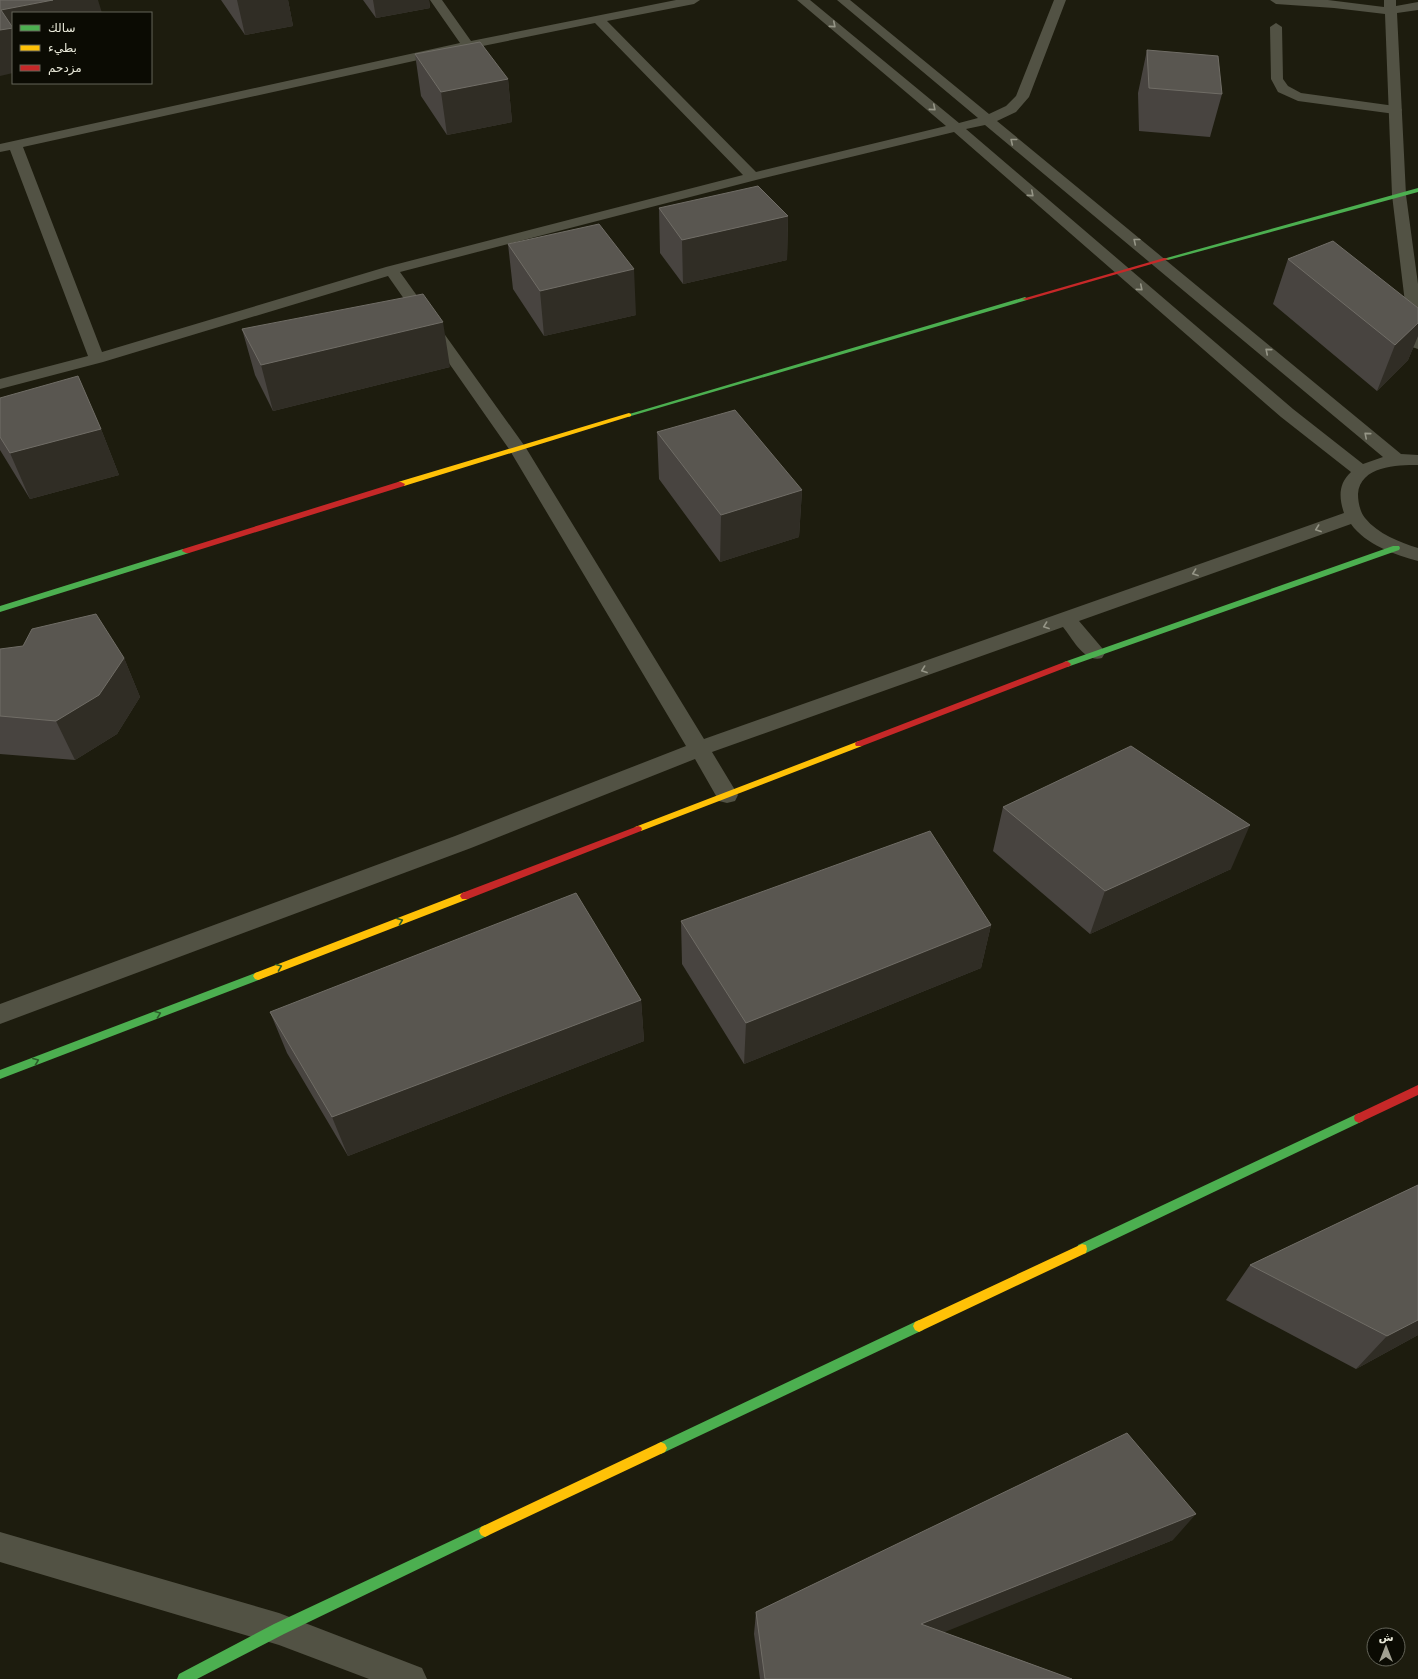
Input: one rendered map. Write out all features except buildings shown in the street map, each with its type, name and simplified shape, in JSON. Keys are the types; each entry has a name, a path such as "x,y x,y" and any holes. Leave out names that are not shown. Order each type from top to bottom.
{"street":[{"path":"436,0 468,44"},
{"path":"0,148 468,44 599,20 694,0"},
{"path":"803,0 957,128 1120,271 1287,413 1361,471"},
{"path":"843,0 1159,260 1397,460"},
{"path":"0,384 97,359 391,270 753,177 987,120 1011,109 1022,97 1060,0"},
{"path":"1276,0 1334,4 1418,6"},
{"path":"1390,6 1399,195 1418,344"},
{"path":"599,20 753,177"},
{"path":"1276,27 1278,79 1283,89 1298,97 1395,110"},
{"path":"15,145 97,359"},
{"path":"0,609 517,448 1120,271 1418,190"},
{"path":"391,270 517,448 727,795"},
{"path":"1418,460 1397,460 1380,463 1361,471 1350,484 1348,500 1354,516 1372,534 1396,548 1418,556"},
{"path":"0,1014 463,842 699,749 1354,516"},
{"path":"0,1075 1095,653 1396,548"},
{"path":"1067,619 1095,653"},
{"path":"184,1679 279,1629 1418,1090"},
{"path":"0,1547 279,1629 411,1679"}],"traffic: fast":[{"path":"1166,259 1418,190"},
{"path":"629,415 1025,299"},
{"path":"1067,664 1396,548"},
{"path":"0,609 186,551"},
{"path":"0,1075 258,976"},
{"path":"1082,1249 1359,1118"},
{"path":"661,1448 919,1326"},
{"path":"184,1679 279,1629 485,1531"}],"traffic: slow":[{"path":"401,484 629,415"},
{"path":"638,829 859,744"},
{"path":"258,976 465,896"},
{"path":"919,1326 1082,1249"},
{"path":"485,1531 661,1448"}],"traffic: jam":[{"path":"1025,299 1166,259"},
{"path":"186,551 401,484"},
{"path":"859,744 1067,664"},
{"path":"465,896 638,829"},
{"path":"1359,1118 1418,1090"}]}
